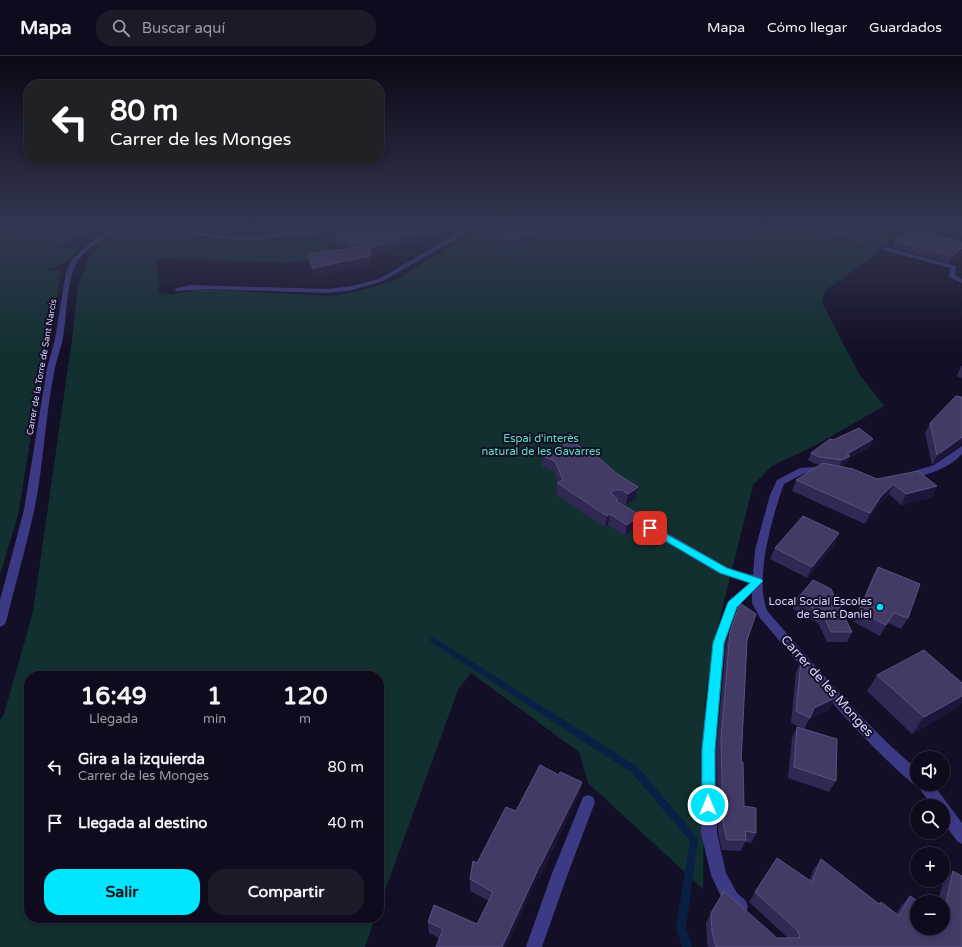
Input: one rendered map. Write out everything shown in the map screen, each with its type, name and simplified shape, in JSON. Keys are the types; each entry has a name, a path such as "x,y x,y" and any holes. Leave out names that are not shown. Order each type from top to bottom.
{"street":[{"name":"Carrer de la Torre de Sant Narcís","path":"0,622 29,510 51,368 59,339 69,272 71,268"},
{"path":"177,289 206,287 328,291 354,288 381,280 403,268"},
{"path":"954,268 951,276 962,281"},
{"path":"898,478 933,470 945,463 962,449"},
{"name":"Carrer de les Monges","path":"837,470 815,468 803,470 790,475 780,482 760,550 758,602 764,615 858,722 891,756 910,772"},
{"path":"616,505 650,528 724,571 758,581"},
{"path":"752,918 731,899 719,875 709,833 708,750 719,643 732,605 758,581"},
{"path":"929,791 936,799"},
{"path":"534,947 559,876 588,802"},
{"path":"950,819 962,836"}],"green space":[{"path":"0,268 51,268 44,270 61,271 48,354 32,429 18,515 0,575"},
{"name":"Espai d'interès natural de les Gavarres","path":"85,268 157,268 160,287 157,292 173,294 198,289 330,296 359,291 394,281 416,268 858,268 825,291 822,302 859,374 884,406 812,447 772,466 753,485 715,638 705,699 703,889 588,783 579,752 471,673 458,690 384,893 384,671 24,671 24,923 373,923 365,947 0,947 0,720 4,714 33,612 73,332 78,286"}],"building":[{"path":"956,396 962,397 962,437 937,455 930,423"},
{"path":"859,428 873,439 847,454 850,456 842,460 819,457 811,453 830,439 833,440"},
{"path":"571,441 599,458 616,473 638,487 628,494 622,490 614,490 611,493 618,500 616,501 640,515 627,525 610,514 607,516 557,483 563,480 555,461 543,456"},
{"path":"823,463 853,469 877,479 918,471 937,486 906,494 894,484 881,496 870,513 796,480"},
{"path":"803,516 839,533 812,567 775,548"},
{"path":"878,567 920,584 908,618 894,613 886,625 859,611"},
{"path":"813,580 831,589 852,632 831,632 823,614 797,599"},
{"path":"740,603 756,614 747,640 741,762 743,762 744,806 756,808 756,833 745,831 746,840 727,840 723,822 721,739 730,632"},
{"path":"924,650 962,683 962,696 924,717 877,675"},
{"path":"801,661 835,698 814,708 810,718 796,711"},
{"path":"797,727 837,739 836,781 794,767"},
{"path":"540,765 559,775 560,772 582,782 539,867 502,947 436,947 443,929 428,922 434,905 477,924 493,892 470,879 473,861 477,863 506,807 516,811"},
{"path":"777,858 812,882 821,859 879,904 881,902 899,916 910,896 910,935 950,935 950,895 948,895 953,871 962,876 962,947 716,947 712,932 711,913 724,891 777,938 800,938 797,930 755,892"}],"waterway":[{"path":"433,640 635,770 694,840 681,927 687,947"}],"place":[{"name":"Local Social Escoles de Sant Daniel","path":"880,607"}],"route":[{"path":"650,528 724,571 758,581 732,605 726,618 719,643 708,750 708,805"}]}
